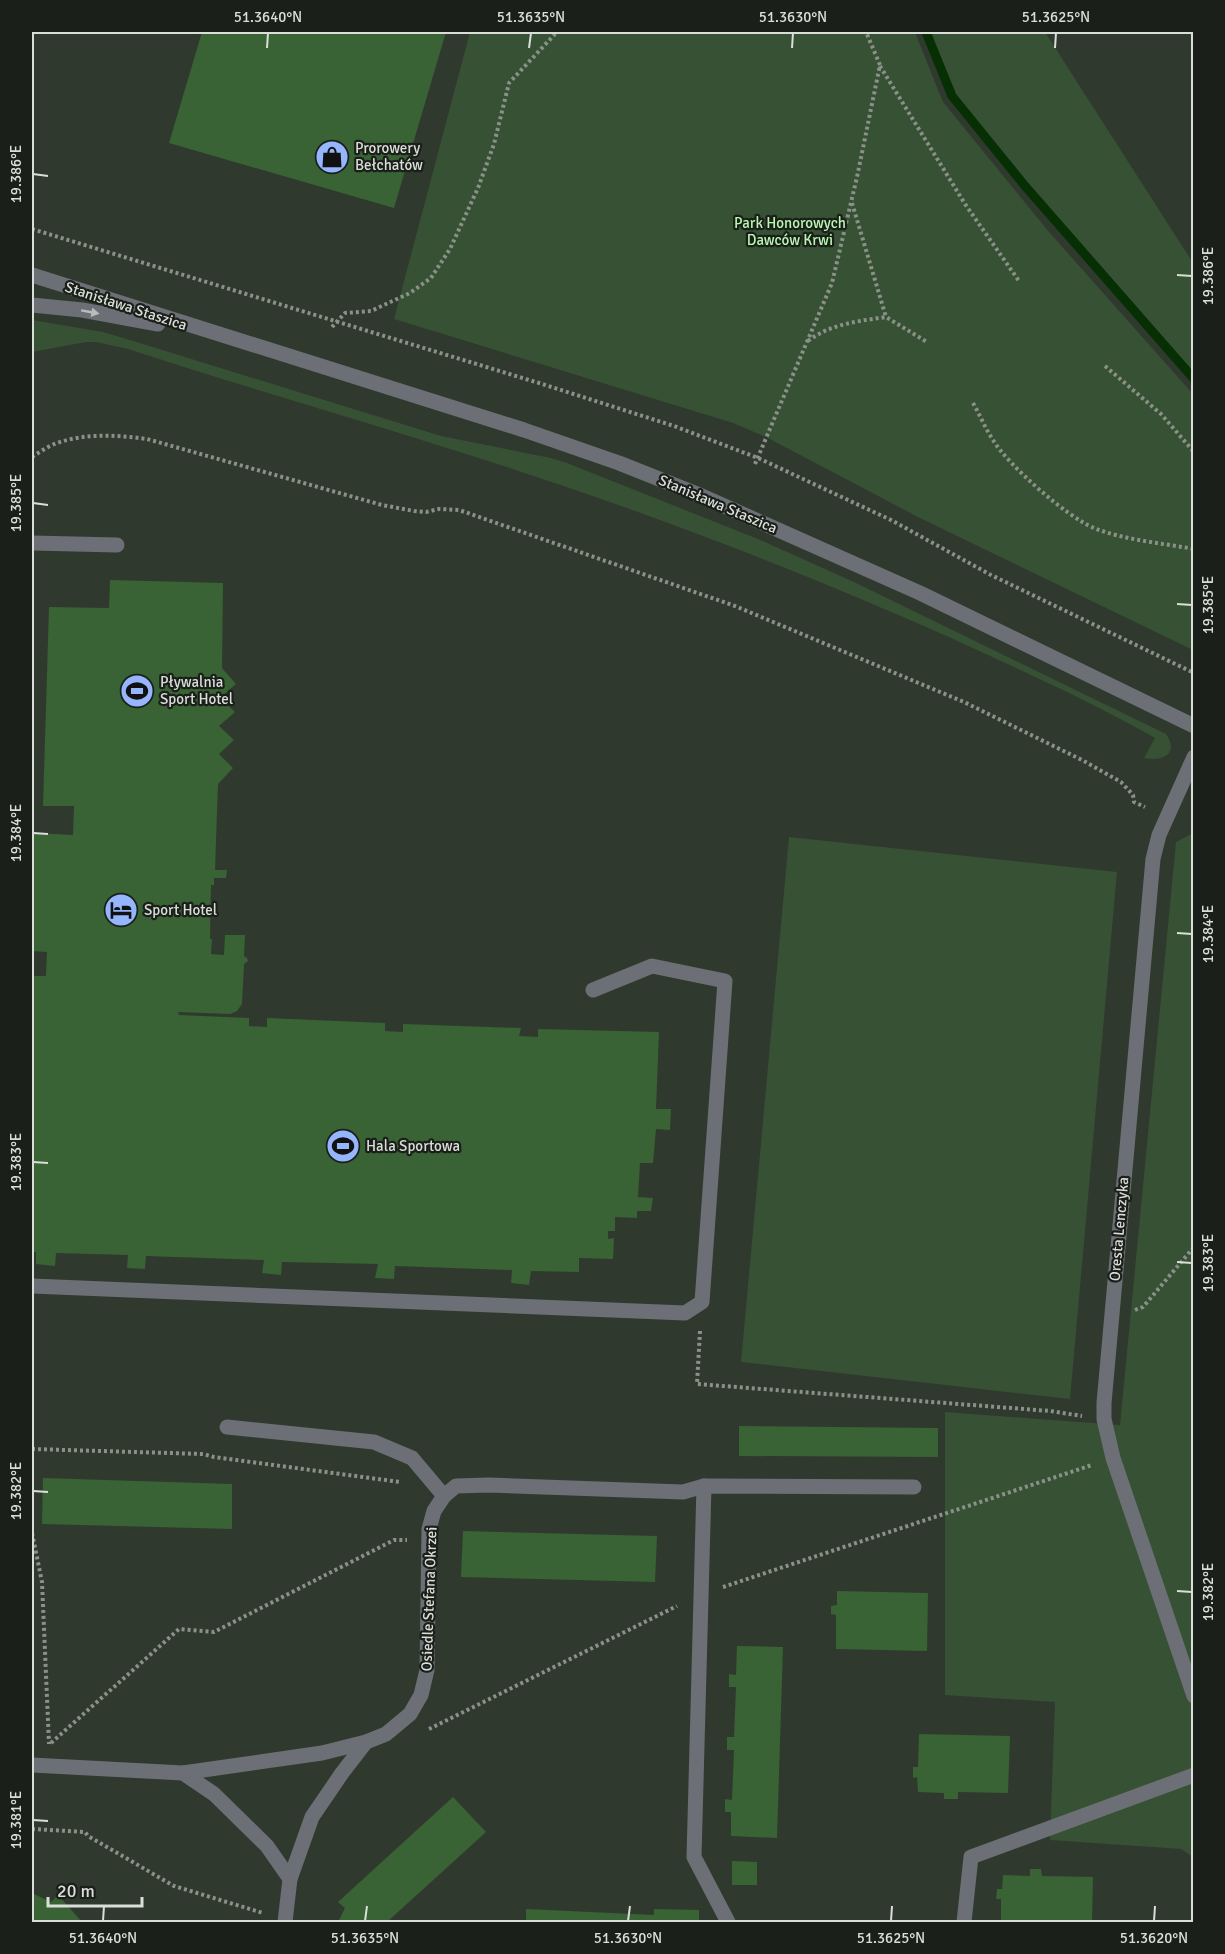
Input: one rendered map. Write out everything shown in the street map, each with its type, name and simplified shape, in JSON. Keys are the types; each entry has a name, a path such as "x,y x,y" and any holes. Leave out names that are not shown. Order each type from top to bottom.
{"street":[{"name":"Stanisława Staszica","path":"32,275 524,430 619,463 702,496 920,593 1194,726"},
{"name":"Stanisława Staszica","path":"32,305 82,310 220,336"},
{"path":"32,543 117,545"},
{"name":"Oresta Lenczyka","path":"1194,757 1166,817 1153,860 1110,1322 1104,1419 1113,1458 1194,1696"},
{"path":"32,1286 685,1313 702,1302 725,981 652,966 593,990"},
{"path":"227,1427 374,1442 412,1458 440,1491 456,1486 489,1485 683,1492 704,1486 914,1487"},
{"path":"704,1486 694,1857 728,1923"},
{"name":"Osiedle Stefana Okrzei","path":"32,1765 183,1773 322,1753 366,1742 386,1734 410,1714 421,1695 427,1670 429,1529 440,1491"},
{"path":"286,1921 290,1879 312,1818 366,1742"},
{"path":"183,1773 214,1794 267,1846 290,1879"},
{"path":"963,1923 971,1857 1194,1775"}],"path":[{"path":"332,327 345,313 371,311 410,293 431,278 450,249 478,188 494,144 509,83 557,32"},
{"path":"866,32 879,65 965,204 1019,281"},
{"path":"755,464 832,283 879,65"},
{"path":"851,202 886,317"},
{"path":"32,229 629,411 758,458 891,520 990,575 1194,673"},
{"path":"807,342 820,332 854,322 886,317 927,342"},
{"path":"1106,366 1161,414 1194,452"},
{"path":"974,403 993,441 1017,469 1070,514 1093,527 1121,536 1194,549"},
{"path":"32,457 56,443 90,436 125,436 147,440 382,505 414,512 439,509 459,510 735,606 964,702 1082,760 1121,782 1133,795 1134,802 1166,817"},
{"path":"1110,1322 1143,1307 1194,1247"},
{"path":"702,1302 697,1384 1050,1411 1104,1419"},
{"path":"32,1449 203,1454 214,1458 440,1491"},
{"path":"420,1731 701,1594 1113,1458"},
{"path":"32,1533 42,1582 48,1766"},
{"path":"49,1746 179,1629 214,1632 394,1540 429,1540"},
{"path":"32,1829 85,1832 88,1836 174,1886 286,1921"}],"green space":[{"name":"Park Honorowych Dawców Krwi","path":"470,32 915,32 943,102 1049,232 1193,394 1193,650 920,518 766,437 733,423 394,319"},
{"path":"926,32 1045,32 1193,263 1193,379 1025,186 952,96"},
{"path":"32,320 103,332 441,436 567,463 758,539 856,583 1166,734 1170,741 1170,751 1167,755 1157,759 1144,758 1155,738 1080,698 909,619 824,583 694,533 488,461 128,349 86,342 32,352"},
{"path":"1193,833 1193,1857 1181,1849 1050,1840 1055,1702 945,1695 945,1412 1120,1425 1176,842"},
{"path":"789,837 1117,872 1070,1399 741,1362"}],"building":[{"path":"202,32 446,32 394,208 169,143"},
{"name":"Hala Sportowa","path":"110,580 223,583 222,668 236,684 220,698 235,712 219,726 234,740 219,754 233,768 218,784 215,870 227,870 226,878 214,878 214,885 211,885 210,939 212,939 211,954 224,955 225,935 245,935 244,956 248,961 244,964 242,1004 237,1011 230,1014 178,1012 179,1015 249,1018 249,1026 267,1027 267,1018 385,1023 385,1031 403,1032 403,1024 521,1028 519,1036 538,1037 538,1029 659,1032 656,1109 671,1109 670,1130 656,1129 653,1163 640,1163 638,1197 653,1198 651,1211 637,1211 637,1218 615,1217 615,1231 608,1231 608,1239 614,1238 613,1259 579,1258 579,1272 531,1271 529,1285 511,1283 512,1270 395,1266 394,1279 375,1278 378,1264 282,1262 281,1275 262,1273 264,1260 146,1256 145,1269 127,1268 128,1255 56,1253 55,1266 36,1264 36,1252 32,1252 32,976 46,976 47,952 32,951 32,833 73,835 74,806 43,806 49,607 109,608"},
{"path":"739,1426 938,1428 938,1457 739,1456"},
{"path":"43,1478 232,1484 232,1529 42,1524"},
{"path":"463,1531 657,1536 655,1582 461,1577"},
{"path":"837,1591 928,1593 927,1651 836,1649 836,1615 831,1614 831,1606 837,1605"},
{"path":"737,1646 783,1647 777,1838 731,1836 731,1812 725,1812 725,1799 732,1800 734,1750 727,1750 727,1737 734,1737 736,1687 729,1687 729,1674 736,1675"},
{"path":"919,1734 1010,1736 1008,1793 958,1792 958,1799 944,1799 944,1793 918,1792 917,1777 913,1778 913,1767 918,1767"},
{"path":"453,1797 486,1832 387,1922 338,1922 345,1908 338,1902"},
{"path":"732,1861 757,1862 757,1885 732,1885"},
{"path":"1030,1869 1041,1869 1042,1876 1093,1877 1092,1922 1001,1922 1001,1899 996,1899 997,1889 1002,1889 1003,1875 1030,1876"},
{"path":"32,1893 51,1902 58,1895 82,1922 32,1922"},
{"path":"526,1909 654,1915 654,1909 699,1910 699,1922 526,1922"}],"waterway":[{"path":"926,32 952,96 1025,186 1194,379"}],"place":[{"name":"Prorowery Bełchatów","path":"332,157"},
{"name":"Pływalnia Sport Hotel","path":"137,691"},
{"name":"Sport Hotel","path":"121,910"},
{"name":"Hala Sportowa","path":"343,1146"}]}
